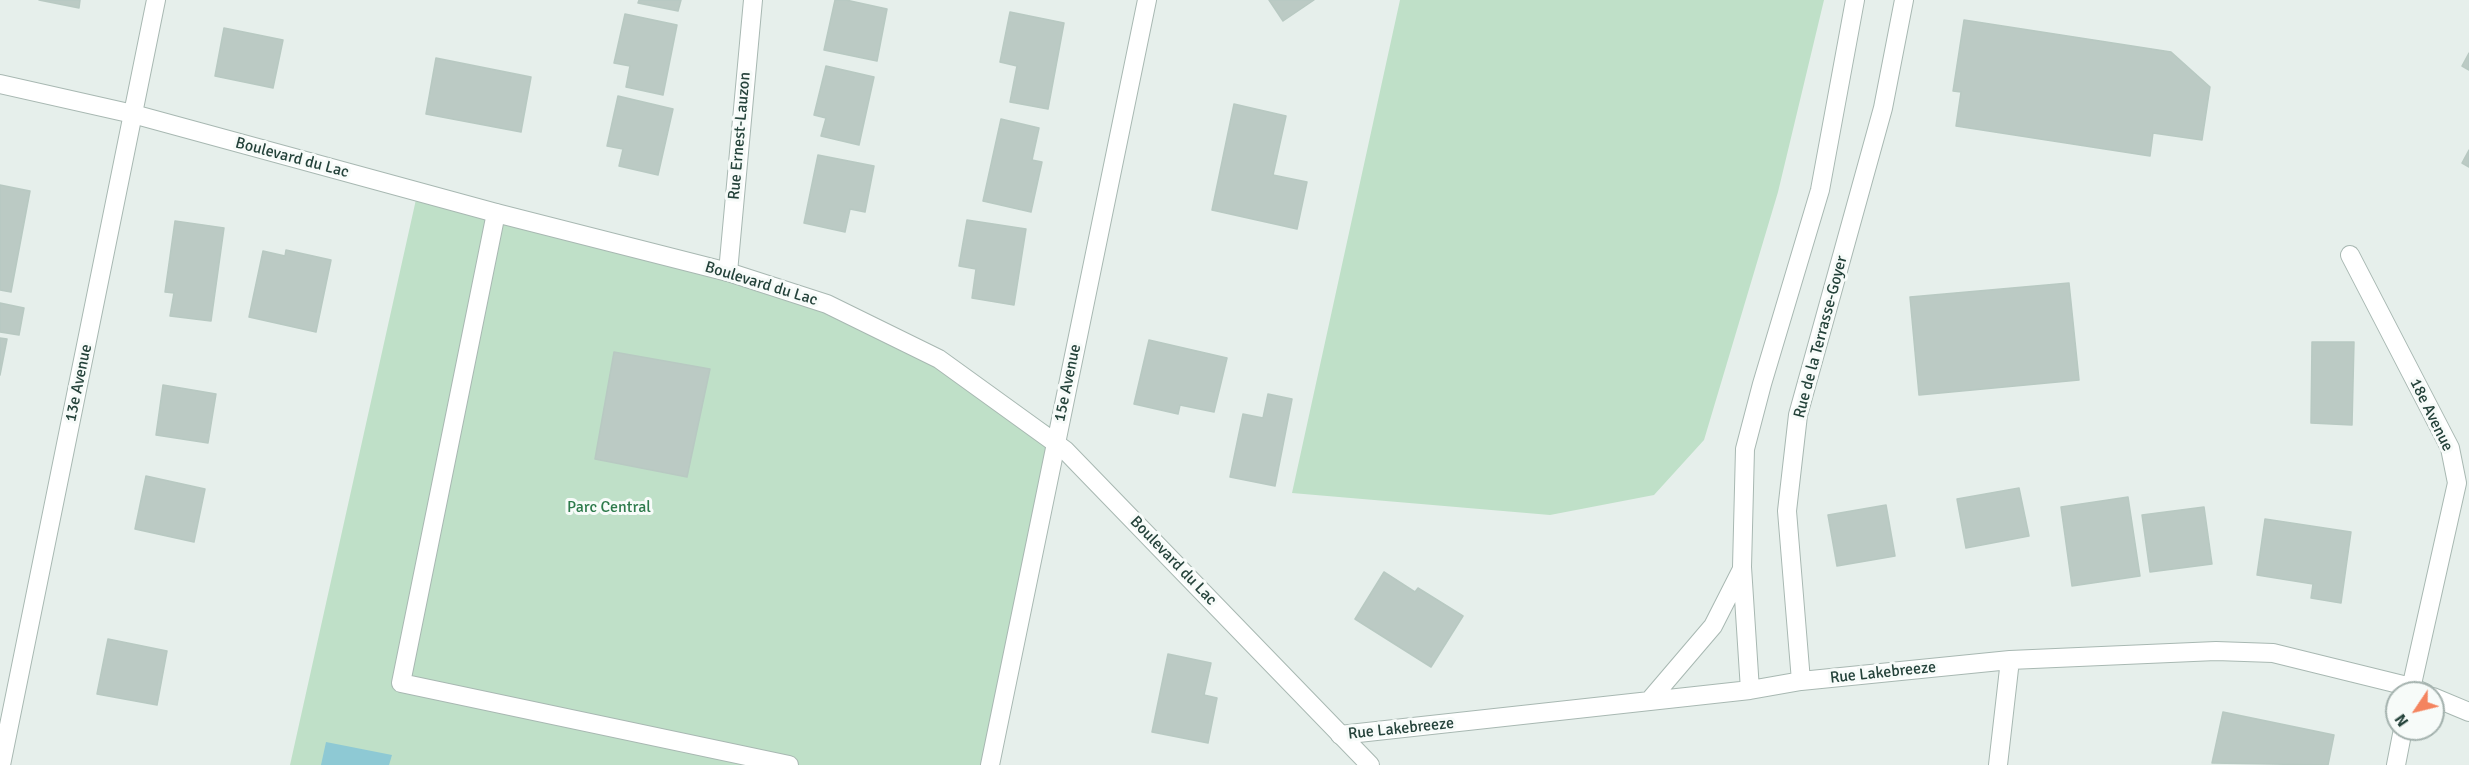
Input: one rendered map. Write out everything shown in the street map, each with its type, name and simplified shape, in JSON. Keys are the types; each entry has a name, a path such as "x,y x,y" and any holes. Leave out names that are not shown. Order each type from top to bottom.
{"street":[{"name":"13e Avenue","path":"1,765 156,0"},
{"name":"Rue Ernest-Lauzon","path":"728,272 753,0"},
{"name":"15e Avenue","path":"990,765 1147,0"},
{"path":"1750,690 1742,567 1745,449 1820,190 1855,0"},
{"name":"Rue de la Terrasse-Goyer","path":"1801,681 1788,511 1798,414 1883,108 1904,0"},
{"name":"Boulevard du Lac","path":"0,84 133,114 496,213 728,272 827,304 939,359 1065,450 1370,765"},
{"path":"496,213 401,683 789,765"},
{"name":"18e Avenue","path":"2350,255 2450,448 2457,483 2417,681"},
{"path":"1649,701 1713,626 1742,567"},
{"name":"Rue Lakebreeze","path":"1340,735 1750,690 1801,681 2010,660 2216,651 2273,653 2385,683"},
{"path":"1998,765 2010,660"},
{"path":"2445,701 2469,712"},
{"path":"2396,765 2401,741"}],"green space":[{"path":"1400,0 1824,0 1778,192 1704,440 1654,495 1550,515 1292,493"},
{"name":"Parc Central","path":"419,186 827,304 939,359 1054,429 990,765 290,765"}],"water":[{"path":"326,742 392,755 389,765 321,765"}],"building":[{"path":"39,0 80,0 79,8"},
{"path":"639,0 681,0 678,11 638,3"},
{"path":"835,0 846,0 887,9 877,61 824,50"},
{"path":"1269,0 1314,0 1283,21"},
{"path":"1010,12 1064,23 1048,109 1010,102 1017,66 1000,62"},
{"path":"625,14 677,25 663,95 626,87 630,66 614,63"},
{"path":"1964,20 2171,52 2210,87 2202,140 2153,133 2150,156 1956,126 1961,92 1953,91"},
{"path":"224,28 283,40 273,88 215,76"},
{"path":"2469,53 2469,70 2462,66"},
{"path":"436,58 531,77 521,132 426,114"},
{"path":"826,66 874,77 859,145 821,136 826,118 814,115"},
{"path":"618,96 673,109 658,175 619,166 623,149 607,146"},
{"path":"1234,104 1286,116 1273,175 1307,182 1297,229 1212,210"},
{"path":"1001,119 1039,128 1032,160 1042,162 1031,212 983,201"},
{"path":"2469,150 2469,167 2462,163"},
{"path":"818,155 874,166 865,212 850,209 845,232 804,223"},
{"path":"0,185 30,191 11,292 0,290"},
{"path":"967,220 1026,229 1014,305 972,298 976,269 959,266"},
{"path":"175,221 224,228 211,321 170,316 174,293 165,292"},
{"path":"286,250 331,260 316,332 249,317 263,251 285,256"},
{"path":"2069,283 2079,380 1919,395 1910,297"},
{"path":"0,303 24,308 19,335 0,332"},
{"path":"0,338 7,339 0,375"},
{"path":"1149,340 1227,358 1214,412 1180,405 1178,414 1134,404"},
{"path":"2312,342 2354,342 2352,425 2311,423"},
{"path":"614,352 710,369 687,477 595,459"},
{"path":"163,385 216,394 208,443 156,435"},
{"path":"1268,394 1292,399 1275,486 1230,477 1243,414 1263,418"},
{"path":"146,476 205,489 194,542 135,529"},
{"path":"2019,488 2029,536 1966,548 1957,499"},
{"path":"2128,497 2140,576 2072,586 2061,507"},
{"path":"1886,505 1895,556 1837,566 1828,515"},
{"path":"2204,507 2212,564 2150,572 2142,515"},
{"path":"2265,519 2351,532 2341,603 2311,598 2313,584 2257,575"},
{"path":"1384,572 1415,592 1418,588 1463,616 1431,667 1355,619"},
{"path":"108,639 167,651 157,705 97,694"},
{"path":"1168,654 1211,663 1204,695 1217,698 1208,743 1152,732"},
{"path":"2223,712 2334,735 2328,765 2212,763"}]}
